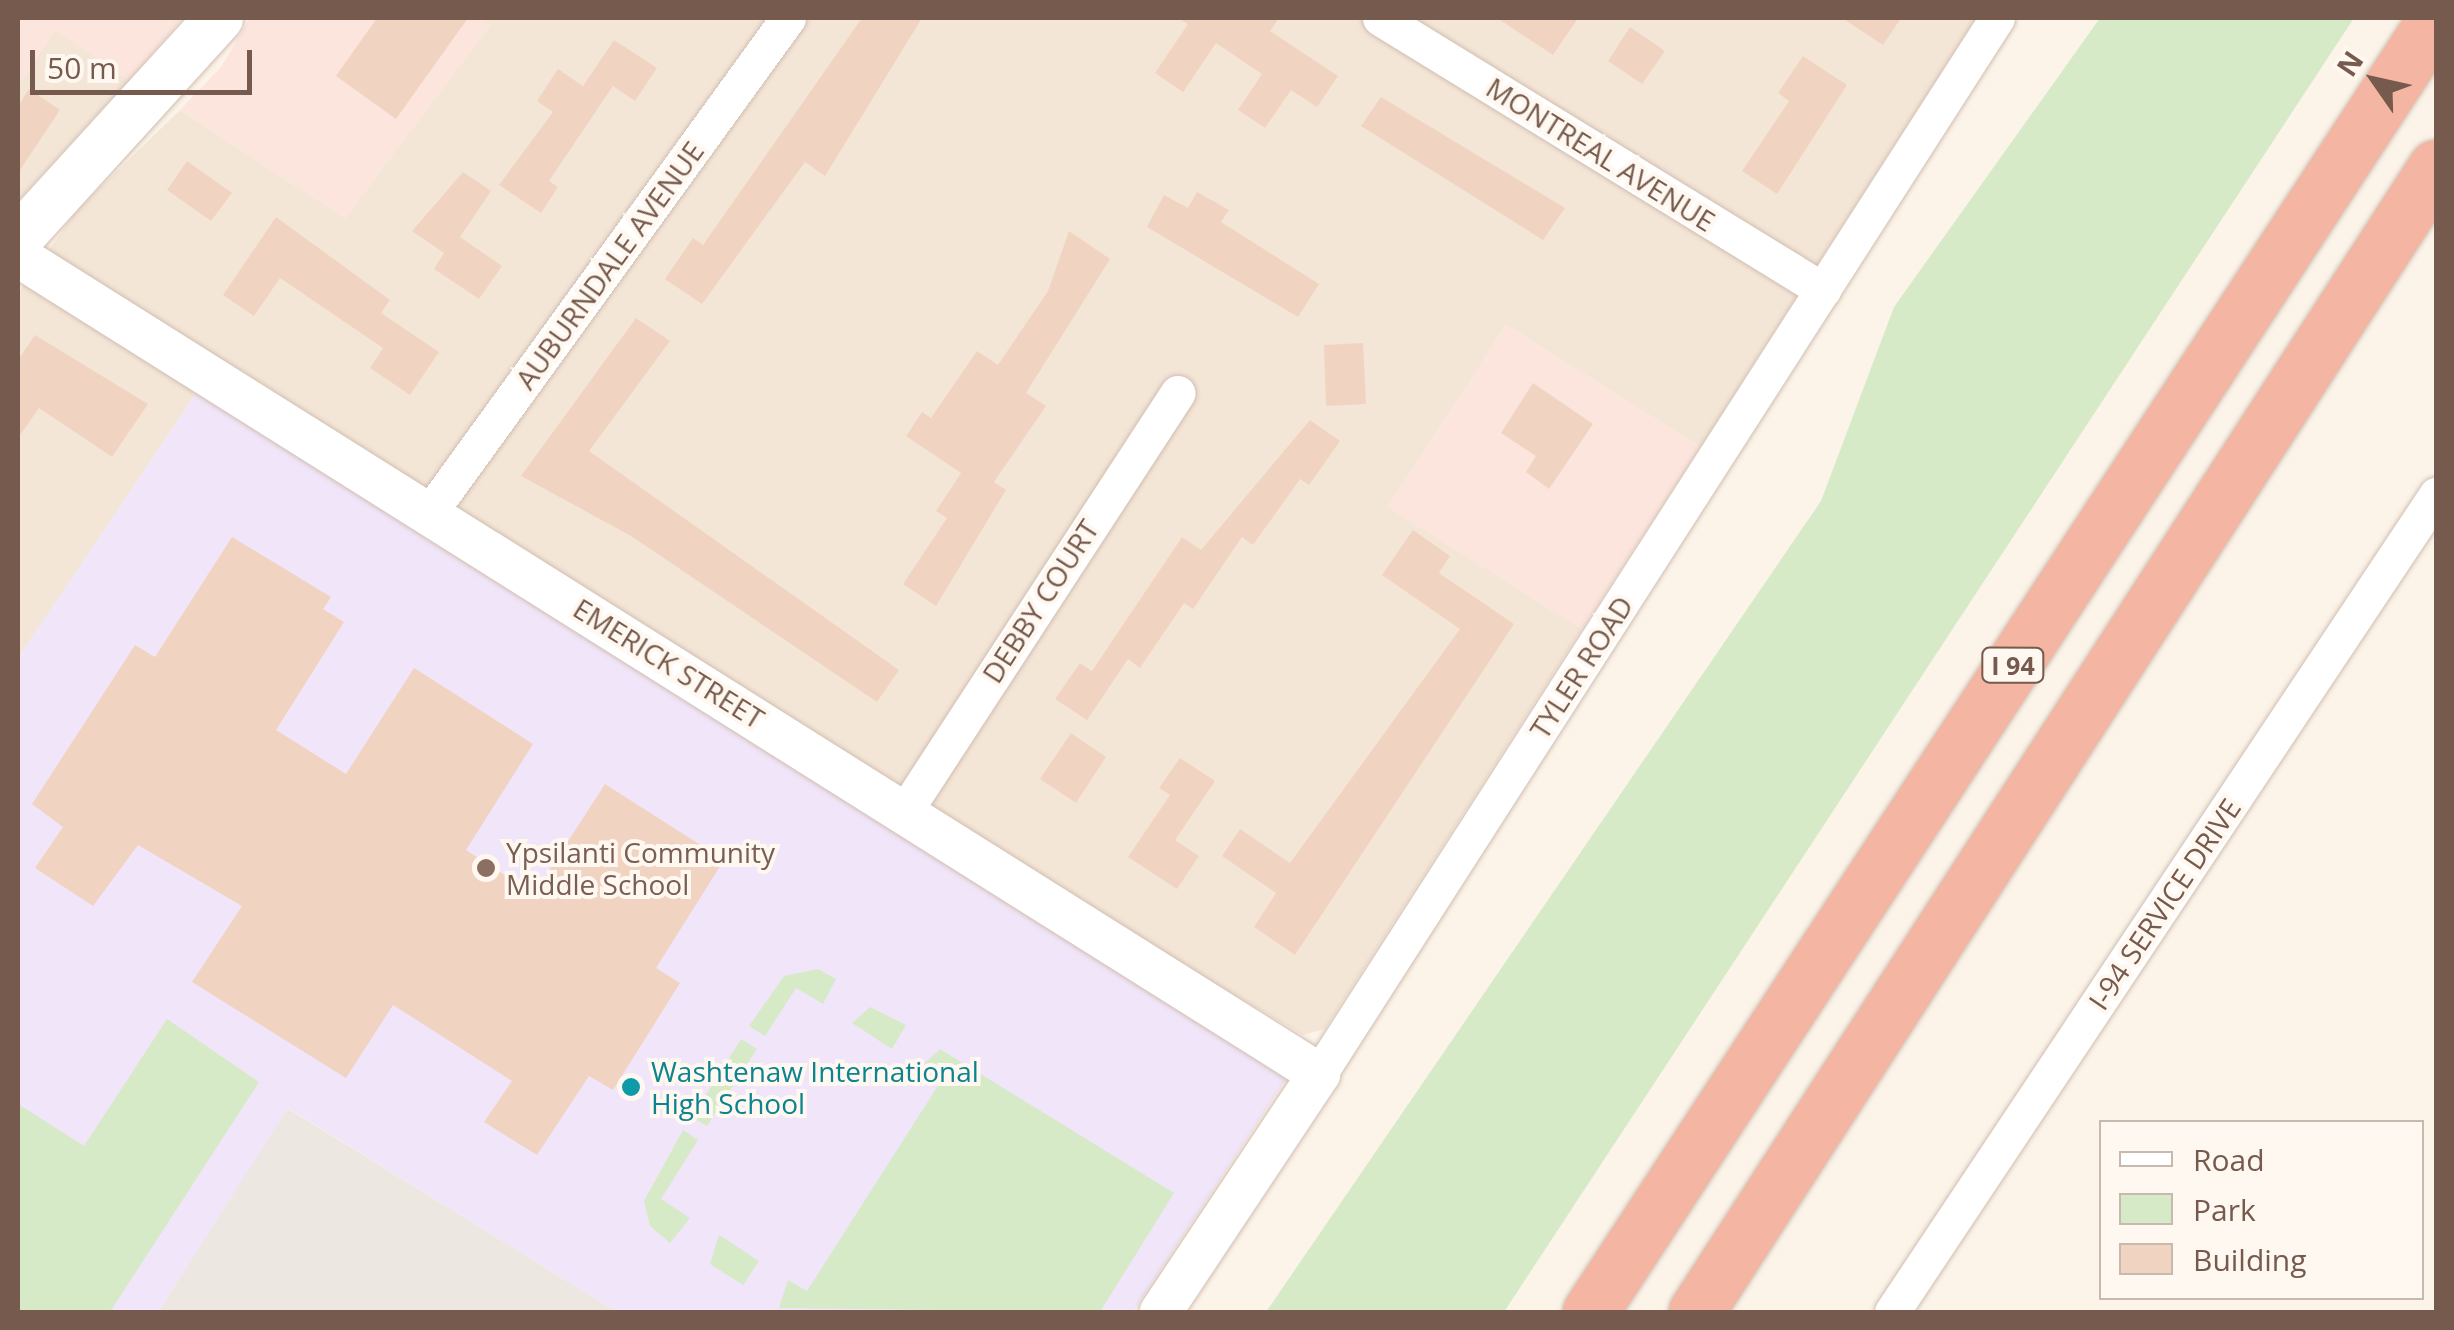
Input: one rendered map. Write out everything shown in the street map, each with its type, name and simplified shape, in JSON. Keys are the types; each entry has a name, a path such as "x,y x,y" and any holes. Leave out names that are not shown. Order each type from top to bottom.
{"highway":[{"name":"I 94","path":"1590,1312 2436,18"},
{"path":"1696,1312 2436,167"}],"main road":[{"path":"18,239 219,18"}],"street":[{"name":"AUBURNDALE AVENUE","path":"430,512 788,18"},
{"name":"MONTREAL AVENUE","path":"1380,18 1422,28 1824,290"},
{"name":"TYLER ROAD","path":"1161,1312 1997,18"},
{"name":"EMERICK STREET","path":"18,256 1318,1074"},
{"name":"DEBBY COURT","path":"905,811 1177,392"},
{"name":"I-94 SERVICE DRIVE","path":"1892,1312 2436,495"}],"shaded area":[{"path":"18,18 183,18 129,80 55,31 18,86"},
{"path":"250,18 479,18 491,25 345,218 180,110 221,67"},
{"path":"479,18 1976,18 1700,447 1506,325 1388,507 1582,629 1325,1029 1303,1035 199,389 18,658 18,293 78,209 180,110 345,218 490,25"},
{"path":"55,30 129,80 18,201 18,86"},
{"path":"1506,325 1700,447 1582,629 1387,507"},
{"name":"Ypsilanti Community Middle School","path":"199,389 1286,1079 1133,1312 617,1312 288,1108 158,1312 18,1312 18,658"},
{"path":"287,1108 617,1312 158,1312"}],"green space":[{"path":"2100,18 2354,18 1504,1312 1266,1312 1821,501 1894,307"},
{"path":"818,969 836,979 823,1004 796,988 765,1036 749,1026 784,976"},
{"path":"870,1007 906,1025 892,1049 852,1023"},
{"path":"167,1019 259,1082 110,1312 18,1312 18,1104 84,1146"},
{"path":"741,1039 757,1049 707,1126 692,1117"},
{"path":"940,1049 1174,1193 1100,1312 779,1308 788,1280 807,1291 941,1081 921,1067"},
{"path":"683,1130 698,1140 661,1199 690,1218 670,1243 650,1226 644,1201"},
{"path":"719,1235 759,1261 743,1285 710,1264"}],"building":[{"path":"377,18 468,18 396,119 336,76"},
{"path":"862,18 922,18 825,176 805,162 702,304 665,279 693,238 703,245"},
{"path":"1178,18 1279,18 1270,31 1338,76 1317,107 1291,90 1265,128 1238,110 1262,74 1216,43 1183,92 1155,73 1188,24"},
{"path":"1497,18 1578,18 1553,55"},
{"path":"1842,18 1901,18 1883,45"},
{"path":"1630,27 1665,51 1642,84 1608,61"},
{"path":"614,40 657,68 635,101 613,86 549,181 558,187 541,213 499,185 553,112 537,101 558,69 583,86"},
{"path":"1803,56 1847,85 1777,194 1742,171 1789,101 1778,93"},
{"path":"29,89 60,110 18,173 18,107"},
{"path":"1381,97 1565,208 1543,240 1361,126"},
{"path":"187,161 232,193 211,221 167,190"},
{"path":"463,172 491,191 460,237 502,266 479,299 434,269 444,253 412,231"},
{"path":"1197,192 1229,210 1221,222 1319,284 1298,317 1147,227 1164,195 1188,208"},
{"path":"276,217 390,300 381,313 439,352 410,395 370,368 383,348 280,278 254,316 223,295"},
{"path":"1069,231 1110,259 1026,393 1046,406 994,482 1006,490 936,606 903,584 947,518 936,511 961,473 906,436 922,412 931,418 977,351 998,365 1048,291"},
{"path":"636,318 670,341 589,451 899,670 877,702 631,536 521,476"},
{"path":"35,335 148,404 112,457 39,408 18,438 18,360"},
{"path":"1363,343 1366,404 1326,406 1324,345"},
{"path":"1533,383 1593,424 1549,489 1526,472 1536,456 1501,433"},
{"path":"1310,420 1340,441 1309,485 1300,479 1253,545 1242,537 1193,609 1184,603 1140,668 1128,659 1087,720 1055,699 1080,663 1092,671 1182,537 1201,550"},
{"path":"1413,530 1450,556 1439,573 1514,624 1295,955 1254,927 1276,893 1222,856 1240,829 1290,863 1460,629 1382,575"},
{"path":"232,537 331,597 323,609 344,622 276,730 346,774 414,668 533,744 466,850 534,894 605,784 724,860 656,968 680,983 613,1090 589,1076 537,1155 484,1122 512,1081 393,1005 346,1078 192,982 242,906 138,845 93,906 35,868 63,827 32,804 135,645 155,657"},
{"path":"1071,733 1106,757 1076,803 1040,779"},
{"path":"1180,758 1215,781 1175,840 1199,856 1177,889 1128,857 1170,795 1159,788"}],"place":[{"name":"Ypsilanti Community Middle School","path":"486,868"},
{"name":"Washtenaw International High School","path":"631,1087"}]}
